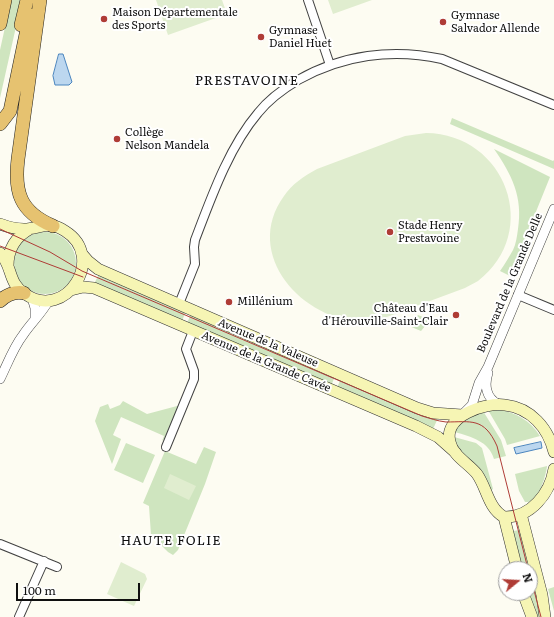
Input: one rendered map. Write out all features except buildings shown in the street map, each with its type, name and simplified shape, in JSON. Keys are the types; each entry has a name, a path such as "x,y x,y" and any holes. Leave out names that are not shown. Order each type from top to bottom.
{"highway":[{"path":"0,24 5,0"},
{"path":"0,123 27,0"},
{"path":"0,123 10,111 33,0"},
{"path":"40,0 18,159 17,180 19,195 27,208 40,219 53,226"},
{"path":"0,301 5,296 20,292 28,296"}],"main road":[{"path":"0,224 16,229 41,226 53,226 62,229 71,235 77,243 82,254 82,271 77,283 71,290 61,297 41,300 28,296 14,283 8,266 0,254"},
{"path":"8,266 8,255 12,245 18,236 30,228"},
{"name":"Avenue de la Valeuse","path":"82,254 98,269 417,408 433,413 462,415"},
{"name":"Avenue de la Grande Cavée","path":"71,290 83,287 94,288 416,426 438,437 477,475 486,490 494,510 504,517"},
{"path":"456,453 450,443 449,435 452,425 462,415 478,408 498,404 516,407 533,416 546,430 554,451"},
{"path":"515,561 504,517 521,514 541,500 551,484 554,469"},
{"path":"521,514 542,595 545,617"},
{"path":"526,601 532,617"}],"street":[{"path":"308,0 330,64"},
{"path":"179,304 195,264 195,240 232,151 259,111 276,95 305,76 330,64 350,59 388,54 426,56 442,59 554,105"},
{"name":"Boulevard de la Grande Delle","path":"462,415 472,405 479,383 488,367 554,209"},
{"path":"518,295 554,310"},
{"path":"28,296 35,308 35,318"},
{"path":"0,379 22,336 35,318 44,310 49,300"},
{"path":"166,447 194,379 194,371 186,349 193,331"},
{"name":"Boulevard de la Grande Delle","path":"488,367 486,386 490,398 498,404"},
{"path":"0,544 57,567"},
{"path":"19,617 44,561"}],"green space":[{"path":"11,0 22,0 0,98 0,50"},
{"path":"156,0 222,0 227,14 168,35"},
{"path":"328,0 372,0 333,14"},
{"path":"452,118 553,161 554,160 554,169 450,124"},
{"name":"Stade Henry Prestavoine","path":"426,133 454,138 477,150 494,167 506,189 511,213 508,237 497,261 478,281 465,288 376,321 352,321 328,314 306,302 289,285 276,265 270,243 272,220 284,196 307,174 317,169 405,136"},
{"path":"494,149 550,177 510,276 500,271 515,245 518,229 519,207 515,187 511,177"},
{"path":"39,232 51,232 67,241 74,251 76,263 74,275 67,285 51,294 39,294 28,289 19,280 14,269 14,257 19,246 28,237"},
{"path":"100,272 186,311 182,321 93,286"},
{"path":"191,314 335,376 331,386 187,323"},
{"path":"418,315 430,320 421,331 409,326"},
{"path":"341,378 439,416 433,429 337,388"},
{"path":"123,401 147,414 179,406 162,441 164,436 121,417 113,435 121,439 112,464 95,421 100,407 108,404 110,409 120,405"},
{"path":"498,409 517,415 527,421 540,436 507,445 488,410"},
{"path":"483,411 501,440 506,456 494,459 492,453 484,444 473,438 455,432 462,421"},
{"path":"454,437 476,443 482,448 493,489 491,490 476,466 457,448"},
{"path":"126,443 155,455 143,483 114,470"},
{"path":"204,447 216,452 205,484 178,550 173,555 151,535 149,506 143,503 165,451 196,464"},
{"path":"547,466 540,490 531,501 525,502 519,491 515,474"},
{"path":"170,474 196,486 189,500 164,488"},
{"path":"523,529 531,561 518,561 510,532"},
{"path":"121,562 145,574 147,579 134,606 107,594"},
{"path":"554,587 554,611 548,589"},
{"path":"538,591 542,617 534,617 528,601 538,601"}],"water":[{"path":"59,54 63,54 72,82 69,85 55,85 53,76"},
{"path":"541,442 542,448 516,454 514,448"}],"tram line":[{"path":"0,229 50,252 82,271 422,416 443,422 470,422 482,426 487,430 497,446 526,561"},
{"path":"0,246 83,277"},
{"path":"537,601 541,617"}],"place":[{"name":"Maison Départementale des Sports","path":"104,19"},
{"name":"Gymnase Salvador Allende","path":"443,22"},
{"name":"Gymnase Daniel Huet","path":"261,37"},
{"name":"Collège Nelson Mandela","path":"117,139"},
{"name":"Stade Henry Prestavoine","path":"390,232"},
{"name":"Millénium","path":"229,302"},
{"name":"Château d'Eau d'Hérouville-Saint-Clair","path":"456,315"}],"district":[{"name":"PRESTAVOINE","path":"247,81"},
{"name":"HAUTE FOLIE","path":"171,541"}]}
